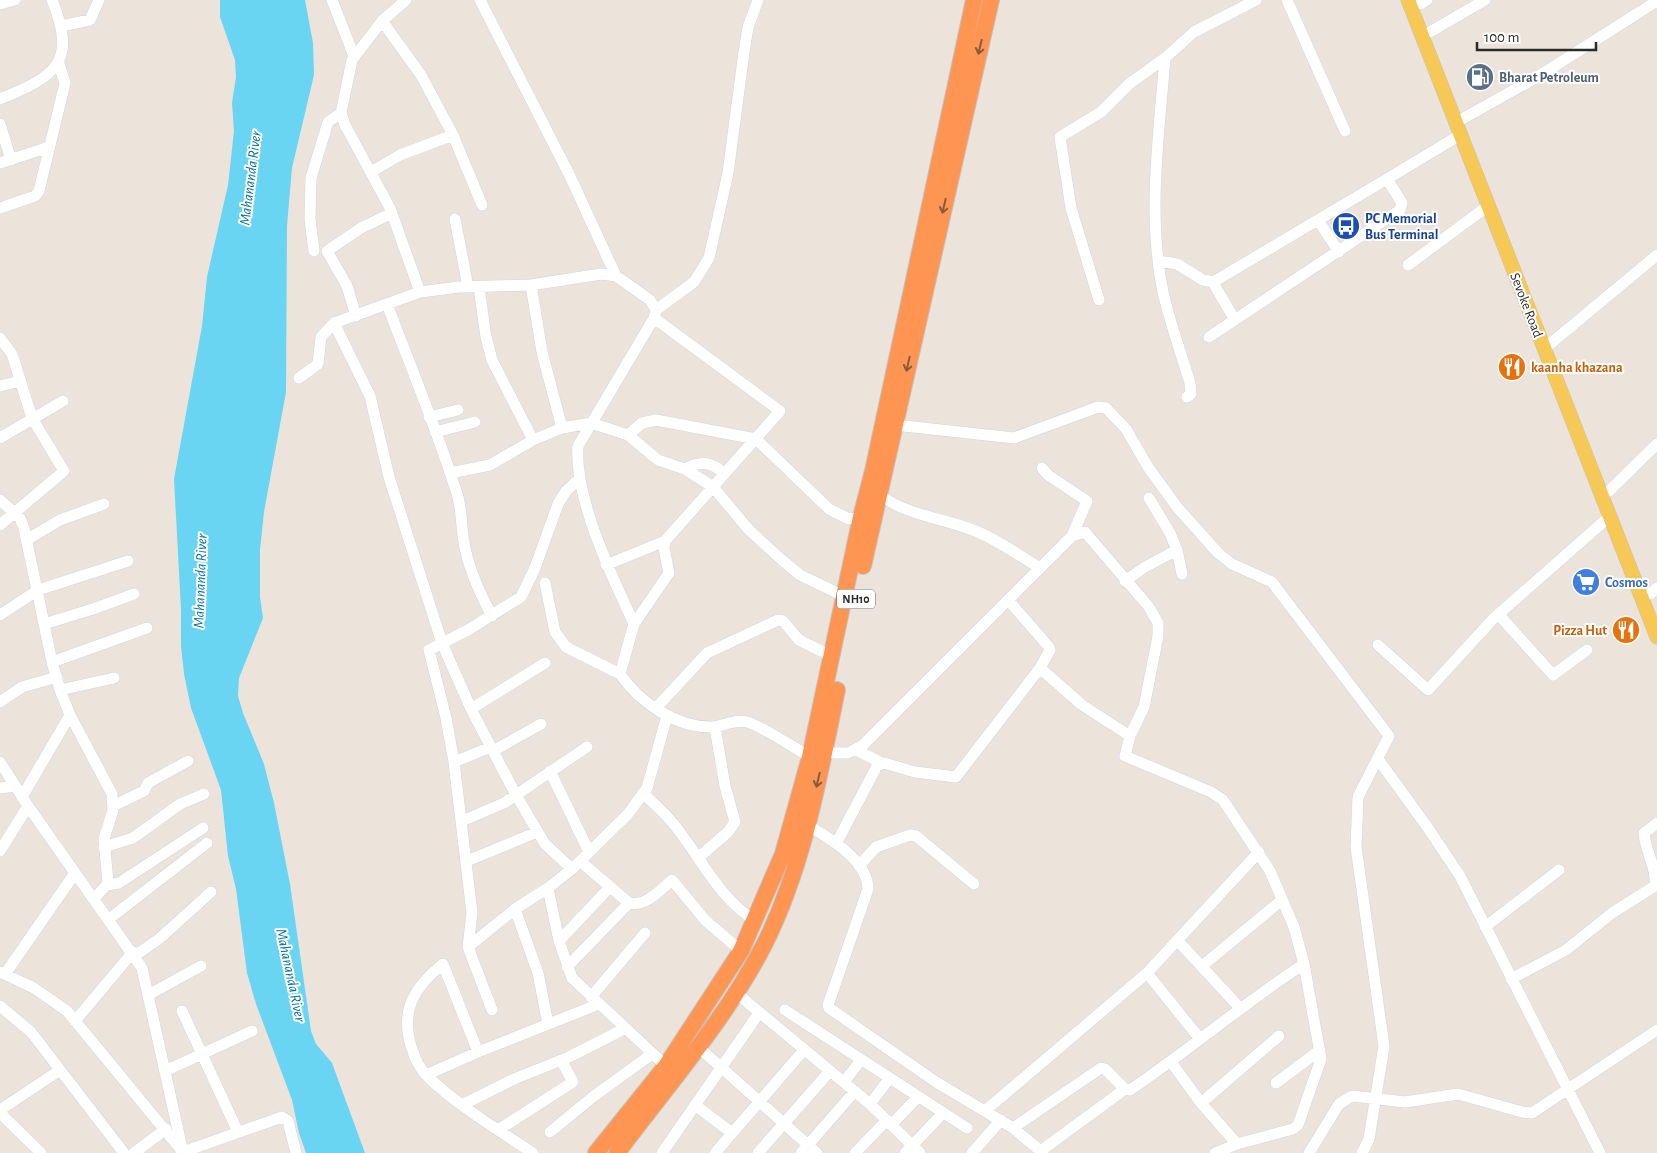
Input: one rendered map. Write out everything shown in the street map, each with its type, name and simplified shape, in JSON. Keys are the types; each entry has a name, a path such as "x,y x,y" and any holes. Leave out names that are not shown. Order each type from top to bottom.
{"highway":[{"name":"NH10","path":"617,1153 735,992 763,946 782,904 807,825 817,755 868,517 879,494 991,0"},
{"path":"596,1153 666,1066 741,951 784,854 817,755 833,657 846,598 868,517 873,471 972,1"}],"main road":[{"name":"Sevoke Road","path":"1418,1 1430,32 1460,126 1605,493 1653,591 1657,612"},
{"name":"Sevoke Road","path":"1418,1 1488,206 1548,346"},
{"name":"Sevoke Road","path":"1605,493 1610,516 1657,637"}],"street":[{"path":"0,4 15,0"},
{"path":"0,208 38,193 64,83 59,64 63,49 61,26 52,0"},
{"path":"61,26 90,20 98,0"},
{"path":"332,0 354,56"},
{"path":"406,0 382,21 348,66 341,113 345,125 392,213 420,292"},
{"path":"480,0 569,174 616,276"},
{"path":"634,624 606,565 579,478 578,446 655,314 694,282 709,258 728,173 748,27 758,0"},
{"path":"1099,300 1071,208 1060,137 1101,112 1129,84 1165,58 1194,32 1256,0"},
{"path":"1287,0 1345,131"},
{"path":"1430,32 1485,0"},
{"path":"1159,261 1177,264 1203,280 1214,282 1387,178 1460,126 1657,1"},
{"path":"382,21 421,75 453,135 482,205"},
{"path":"1165,58 1156,152 1156,242 1163,293 1190,383 1190,394 1188,397"},
{"path":"0,99 24,89 59,64"},
{"path":"314,251 310,219 311,178 328,122 341,113"},
{"path":"0,124 5,162 49,147"},
{"path":"371,172 400,155 453,135"},
{"path":"1209,337 1339,252 1401,208 1402,203 1387,178"},
{"path":"1408,265 1488,206"},
{"path":"356,316 347,286 327,251 361,228 392,213"},
{"path":"454,219 474,287 492,360 533,440"},
{"path":"1318,220 1339,252"},
{"path":"1548,346 1657,255"},
{"path":"299,378 318,364 321,337 334,323 420,292 474,287 531,285 601,274 616,276 650,300 655,314 779,408 780,412 665,541 606,565"},
{"path":"1214,282 1235,320"},
{"path":"531,285 542,352 562,428"},
{"path":"387,304 421,389 429,417 450,473 461,508 467,557 473,576 492,616"},
{"path":"334,323 370,396 389,477 442,643 492,749 537,832 545,844 610,887 629,903 636,904 647,900 672,880 705,920 741,951"},
{"path":"0,525 64,471 32,418 12,354 1,342"},
{"path":"0,386 20,381"},
{"path":"0,438 63,401"},
{"path":"895,426 1014,438 1098,407 1106,408 1126,429 1148,467 1177,507 1218,553 1232,564 1270,579 1389,736 1358,797 1356,820 1356,847 1384,1046 1369,1139 1362,1153"},
{"path":"429,417 458,410"},
{"path":"628,435 642,423 656,420 756,439 829,509 848,519 868,517"},
{"path":"435,432 475,422"},
{"path":"450,473 490,465 533,440 562,428 591,423 628,435 658,460 685,469 713,487 763,544 800,575 846,598"},
{"path":"1605,493 1657,444"},
{"path":"685,469 695,463 704,463 718,466 724,474"},
{"path":"545,583 555,632 566,647 620,674 626,682 666,716 693,726 715,726 746,721 817,755 848,753 856,750 1072,536 1087,501 1048,475 1042,468"},
{"path":"492,1010 468,947 472,913 462,821 446,718 429,650 518,600 523,594 535,568 558,504 566,491 579,478"},
{"path":"879,494 891,503 905,509 988,537 1040,568"},
{"path":"1149,498 1170,533 1177,550 1182,574"},
{"path":"0,500 20,518 28,539 52,662 60,690 70,716 110,787 113,806 104,847 107,885"},
{"path":"28,539 60,520 104,504"},
{"path":"1378,645 1428,690 1499,615 1610,516"},
{"path":"1072,536 1085,532 1149,607 1158,623 1158,636 1144,707 1130,736 1125,754 1126,758 1217,796 1232,811 1259,852 1282,900 1294,927 1304,964 1320,1050 1320,1062 1297,1127 1237,1144 1215,1153"},
{"path":"620,674 634,624 669,573 664,548 665,541"},
{"path":"1125,581 1145,567 1177,550"},
{"path":"0,615 38,590 128,561"},
{"path":"44,624 134,594"},
{"path":"856,750 882,763 916,772 956,777 1040,668 1050,650 1008,600"},
{"path":"1499,615 1554,675 1588,650"},
{"path":"656,708 707,653 778,620 783,621 799,640 833,657"},
{"path":"52,662 146,628"},
{"path":"472,709 545,663"},
{"path":"1040,668 1082,705 1130,736"},
{"path":"0,702 22,687 57,677"},
{"path":"60,690 114,678"},
{"path":"0,851 70,716"},
{"path":"468,947 515,909 548,888 576,865 628,814 643,793 666,716"},
{"path":"454,762 492,749 541,724"},
{"path":"698,858 728,832 735,822 725,786 715,726"},
{"path":"462,821 504,803 587,748"},
{"path":"1378,759 1444,850 1460,876 1600,1153"},
{"path":"113,806 144,791 148,783 188,761"},
{"path":"0,762 25,802 134,954 142,968 183,1152"},
{"path":"837,842 865,785 877,766 882,763"},
{"path":"550,771 589,852"},
{"path":"0,788 15,786"},
{"path":"643,793 671,821 729,898 756,920"},
{"path":"104,847 133,838 180,804 204,794"},
{"path":"1511,979 1566,950 1612,914 1655,886 1654,865 1645,844 1644,833 1657,823"},
{"path":"807,825 837,842 866,876 868,889 828,1006 936,1082 986,1110 1013,1128 1042,1152 1125,1089"},
{"path":"94,899 107,885 119,883 203,828"},
{"path":"467,861 537,832"},
{"path":"859,866 876,847 910,835 916,836 974,884"},
{"path":"109,919 207,842"},
{"path":"986,1110 1147,973 1259,852"},
{"path":"1485,927 1559,870"},
{"path":"75,873 3,973 52,999 75,1021 166,1129 183,1152"},
{"path":"559,941 610,887"},
{"path":"548,888 559,941 572,978 624,1029 666,1066"},
{"path":"75,1021 134,954 159,940 212,892"},
{"path":"1202,966 1282,900"},
{"path":"567,967 629,903"},
{"path":"515,909 538,973 548,1024"},
{"path":"426,1075 548,1024 595,1001 645,933"},
{"path":"1178,941 1240,1008"},
{"path":"478,1052 443,964 420,987 410,1004 406,1030 414,1054 426,1075 462,1105 532,1153"},
{"path":"1013,1128 1101,1068 1105,1069 1125,1089 1130,1090 1171,1062 1240,1008 1304,964"},
{"path":"148,995 201,966"},
{"path":"1147,973 1200,1039"},
{"path":"735,992 870,1104 889,1123 912,1151 943,1113"},
{"path":"0,1006 31,1032 124,1153"},
{"path":"785,1010 966,1128"},
{"path":"182,1011 238,1132"},
{"path":"662,1153 719,1068 759,1013"},
{"path":"462,1105 514,1079 604,1041 624,1029"},
{"path":"1309,1153 1342,1101 1352,1096 1410,1102 1458,1094 1527,1113 1539,1110 1657,1030"},
{"path":"165,1072 252,1031"},
{"path":"1202,1103 1280,1036"},
{"path":"697,1046 719,1068 784,1124 804,1149 817,1153"},
{"path":"715,1153 804,1050"},
{"path":"1276,1083 1320,1050"},
{"path":"550,1132 594,1096 652,1054"},
{"path":"498,1130 573,1082 561,1060"},
{"path":"844,1082 861,1060"},
{"path":"1171,1062 1202,1103 1237,1144"},
{"path":"41,1153 30,1148 2,1106 60,1070"},
{"path":"758,1153 830,1071"},
{"path":"870,1104 889,1079"},
{"path":"804,1149 854,1091"},
{"path":"855,1153 918,1098"},
{"path":"695,1105 732,1133"},
{"path":"183,1152 284,1117 288,1121 296,1153"},
{"path":"972,1153 1001,1120"},
{"path":"134,1153 166,1129"}],"water":[{"name":"Mahananda River","path":"220,0 305,0 313,43 314,75 292,168 287,226 286,392 264,512 260,550 260,597 263,618 239,678 238,696 264,764 274,803 290,884 311,1031 316,1044 332,1063 365,1153 306,1153 299,1133 292,1100 256,1004 247,973 236,889 228,856 221,790 191,708 184,674 181,646 181,609 174,479 202,326 207,277 228,185 234,131 232,103 236,77 235,60 220,17"}],"place":[{"name":"Bharat Petroleum","path":"1480,77"},
{"name":"PC Memorial Bus Terminal","path":"1346,226"},
{"name":"kaanha khazana","path":"1512,367"},
{"name":"Cosmos","path":"1586,582"},
{"name":"Pizza Hut","path":"1626,630"}]}
